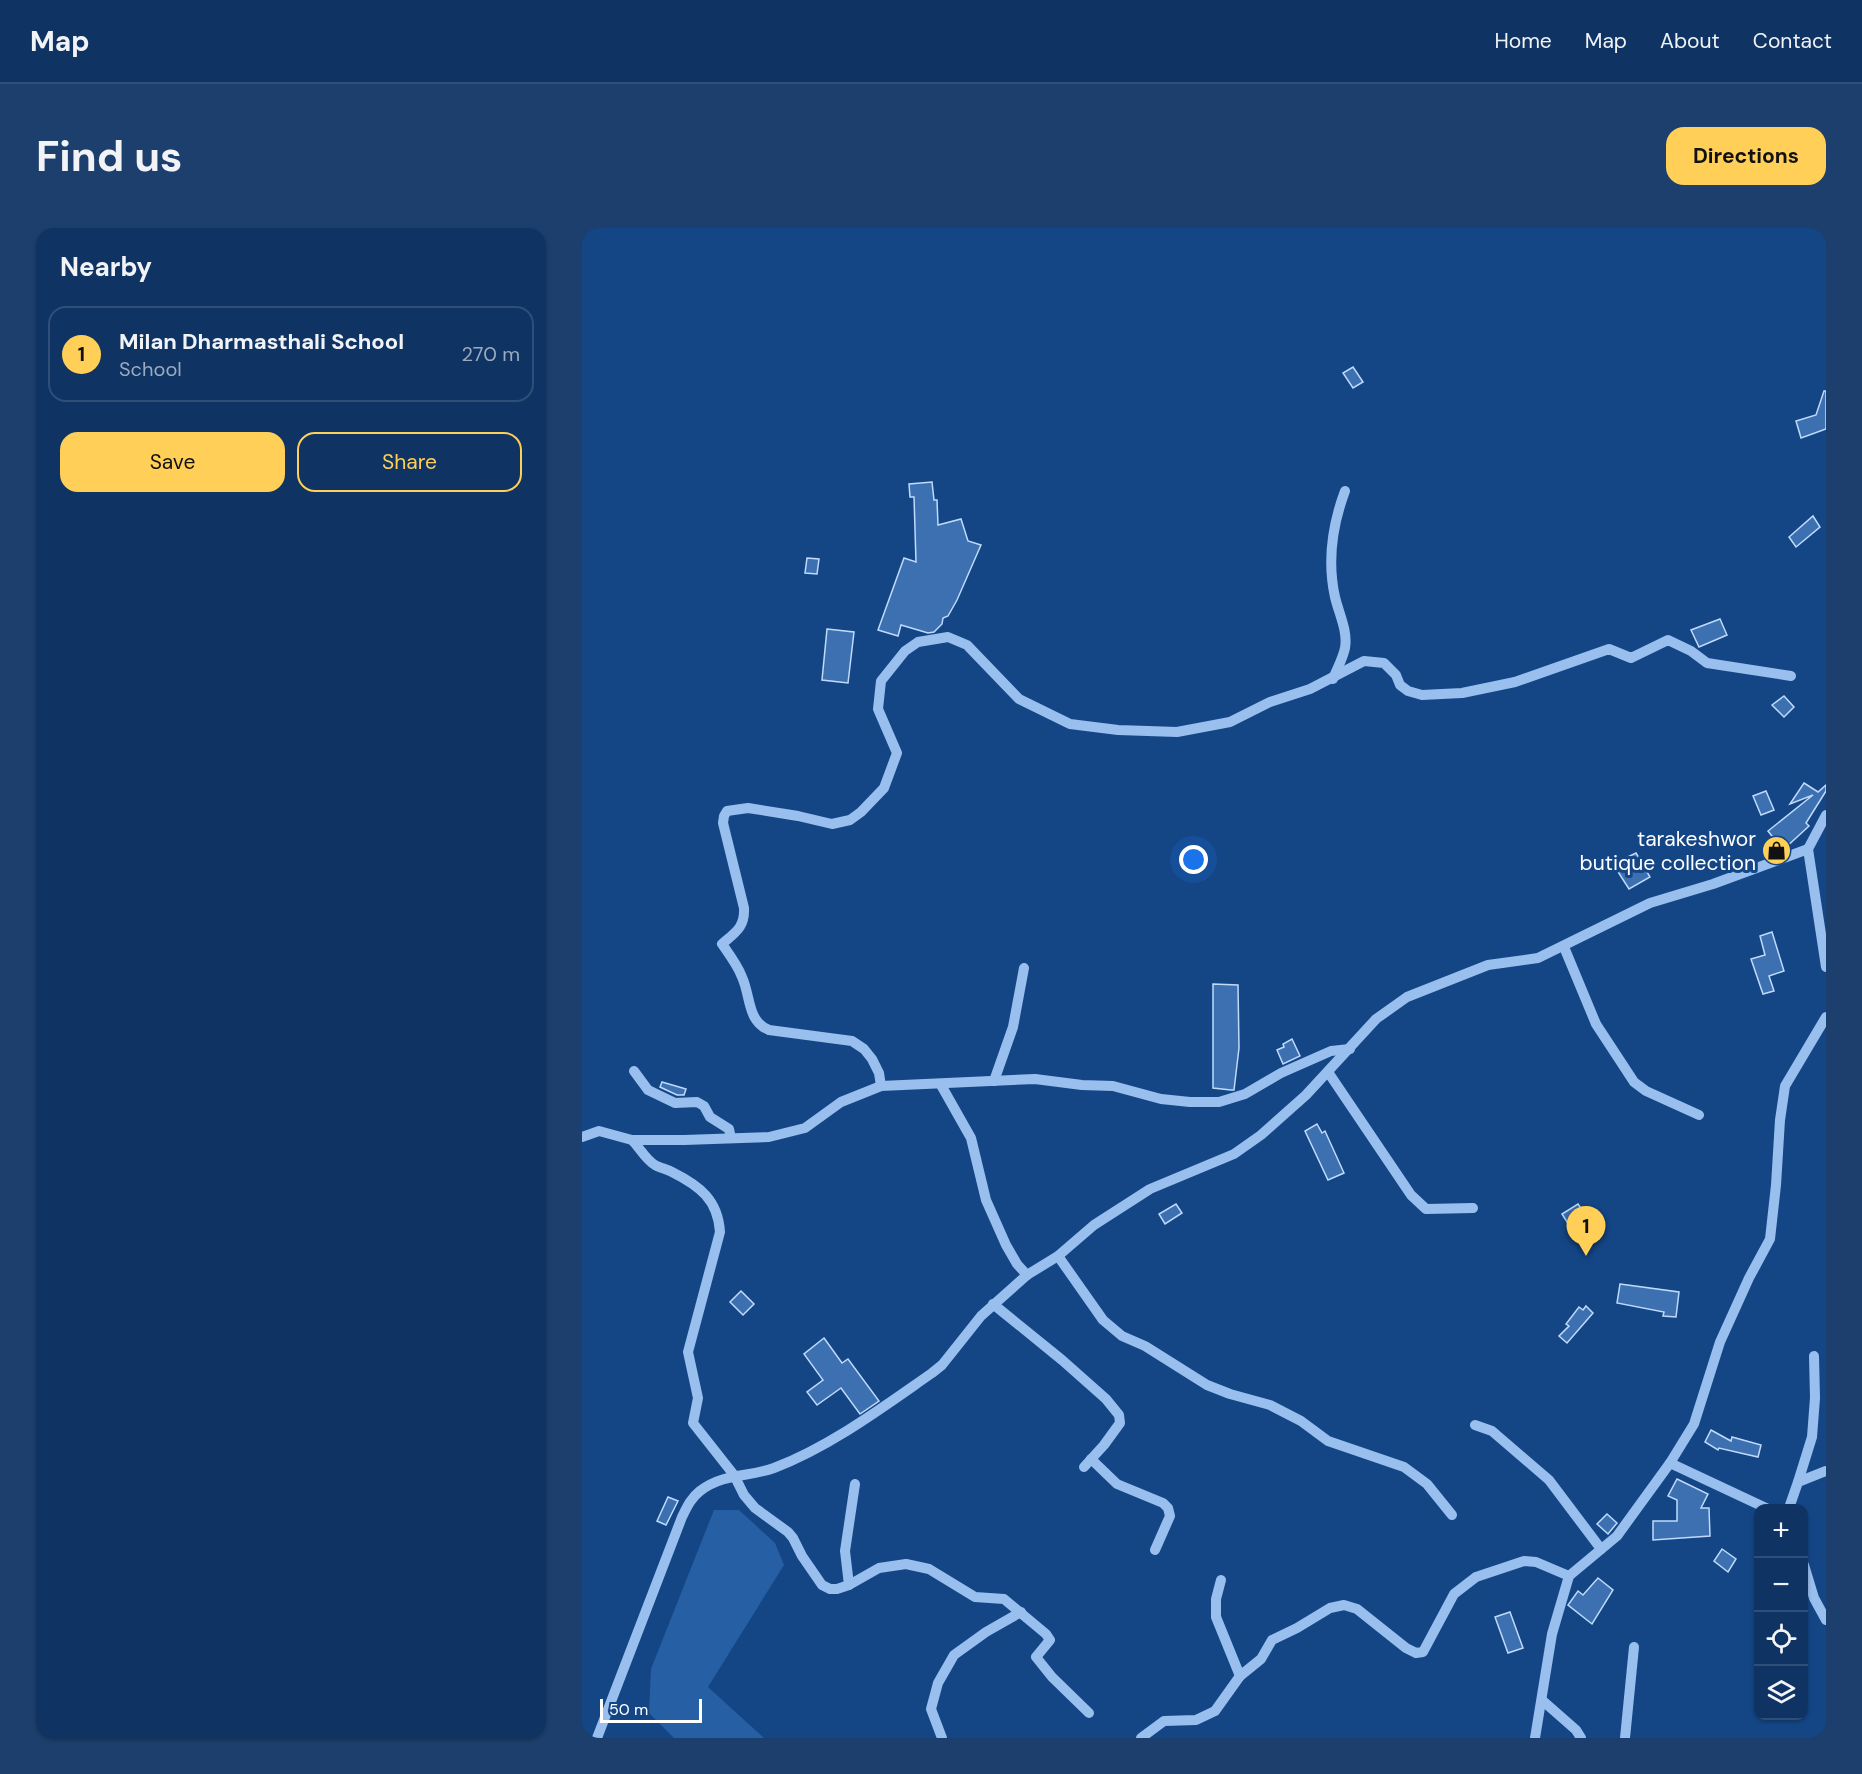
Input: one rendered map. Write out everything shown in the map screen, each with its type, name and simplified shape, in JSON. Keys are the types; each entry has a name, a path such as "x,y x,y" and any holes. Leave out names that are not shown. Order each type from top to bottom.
{"street":[{"path":"1333,679 1345,649 1345,633 1335,596 1330,547 1337,513 1345,492"},
{"path":"881,1086 879,1073 872,1059 864,1049 852,1041 769,1030 758,1026 742,976 722,944 738,930 745,920 723,823 727,811 748,808 832,824 850,820 861,812 884,788 897,753 878,709 881,681 905,651 918,642 948,637 967,645 1019,699 1070,724 1118,730 1177,732 1230,722 1270,702 1333,679 1364,661 1384,663 1396,675 1400,685 1408,691 1422,695 1462,693 1515,682 1609,649 1631,658 1668,640 1691,651 1707,663 1791,676"},
{"path":"1826,815 1808,849 1826,968"},
{"path":"597,1738 689,1503 701,1490 734,1475 773,1469 842,1433 893,1400 942,1365 993,1304 1027,1275 1058,1256 1094,1225 1150,1190 1234,1154 1261,1135 1328,1072 1376,1019 1407,997 1488,965 1538,958 1650,903 1713,884 1808,849"},
{"path":"1564,947 1596,1024 1634,1082 1646,1091 1699,1114"},
{"path":"994,1080 1013,1027 1024,968"},
{"path":"1535,1738 1543,1701 1552,1634 1569,1576 1617,1536 1694,1424 1720,1342 1749,1278 1770,1239 1785,1086 1826,1017"},
{"path":"582,1137 599,1131 632,1140 769,1137 805,1128 841,1102 881,1086 940,1085 1035,1078 1082,1085 1113,1086 1161,1099 1219,1102 1245,1094 1281,1073 1331,1051 1350,1049"},
{"path":"634,1071 648,1090 675,1103 697,1102 704,1106 710,1117 729,1129 731,1138"},
{"path":"1328,1072 1411,1195 1426,1209 1473,1208"},
{"path":"940,1085 970,1138 986,1200 1006,1245 1017,1264 1027,1275"},
{"path":"632,1140 653,1164 697,1187 712,1202 719,1216 720,1232 688,1352 698,1398 693,1423 734,1475 744,1495 755,1508 788,1532 822,1585 830,1589 849,1585 879,1568 906,1563 929,1569 975,1597 1004,1599 1046,1634 1050,1640 1036,1657 1052,1677 1089,1713"},
{"path":"1058,1256 1103,1320 1122,1336 1145,1346 1207,1385 1270,1406 1301,1421 1328,1441 1404,1467 1427,1484 1452,1515"},
{"path":"993,1304 1062,1360 1106,1399 1119,1415 1120,1423 1087,1463 1118,1484 1163,1503 1168,1508 1170,1516 1155,1550"},
{"path":"1791,1504 1812,1437 1815,1398 1814,1356"},
{"path":"1475,1425 1492,1431 1549,1480 1601,1549"},
{"path":"1670,1462 1756,1504"},
{"path":"1798,1482 1826,1471"},
{"path":"849,1585 844,1551 855,1484"},
{"path":"1141,1738 1164,1721 1196,1720 1215,1711 1240,1676 1261,1659 1272,1640 1330,1608 1344,1605 1357,1609 1406,1648 1416,1653 1423,1652 1454,1594 1476,1577 1524,1561 1536,1562 1569,1576"},
{"path":"1221,1580 1216,1599 1216,1617 1240,1676"},
{"path":"1808,1580 1814,1598 1826,1620"},
{"path":"942,1738 932,1709 938,1683 954,1655 986,1632 1021,1612"},
{"path":"1625,1738 1634,1647"},
{"path":"1543,1701 1576,1730 1581,1738"}],"shaded area":[{"path":"714,1510 739,1510 775,1543 784,1565 708,1687 764,1738 674,1738 649,1713 651,1669"}],"building":[{"path":"1353,367 1363,382 1353,388 1343,373"},
{"path":"1824,391 1826,391 1826,429 1801,438 1796,421 1816,415"},
{"path":"932,482 934,500 937,500 938,525 961,519 968,541 981,545 957,600 948,616 943,618 942,624 934,632 928,633 901,625 898,636 878,630 904,558 916,562 914,497 910,497 909,484"},
{"path":"1813,516 1820,527 1796,547 1789,537"},
{"path":"807,558 819,559 817,574 805,573"},
{"path":"1720,619 1727,635 1699,647 1691,630"},
{"path":"827,629 854,632 848,683 822,680"},
{"path":"1784,696 1794,707 1784,717 1772,705"},
{"path":"1804,783 1818,792 1826,785 1826,791 1806,823 1809,826 1783,850 1768,831 1813,795 1790,804"},
{"path":"1766,791 1774,810 1761,815 1753,796"},
{"path":"1636,853 1650,877 1629,889 1613,864"},
{"path":"1772,932 1784,971 1769,976 1774,991 1763,994 1751,959 1765,955 1760,936"},
{"path":"1213,984 1238,985 1239,1048 1234,1090 1213,1088"},
{"path":"1292,1039 1300,1056 1283,1064 1277,1050"},
{"path":"662,1082 686,1089 684,1095 677,1095 660,1087"},
{"path":"1317,1124 1322,1133 1325,1131 1344,1173 1328,1180 1305,1131"},
{"path":"1176,1204 1182,1213 1165,1224 1159,1214"},
{"path":"1578,1204 1596,1230 1579,1241 1562,1214"},
{"path":"1620,1284 1679,1292 1676,1317 1663,1316 1664,1312 1617,1303"},
{"path":"741,1291 754,1304 743,1315 730,1302"},
{"path":"1586,1306 1593,1313 1567,1343 1559,1336 1569,1326 1566,1324 1579,1307 1583,1310"},
{"path":"824,1338 842,1363 848,1359 879,1401 860,1414 841,1388 817,1405 807,1392 823,1380 804,1354"},
{"path":"1711,1430 1731,1441 1732,1437 1761,1445 1758,1457 1719,1448 1718,1450 1705,1442"},
{"path":"1677,1479 1708,1494 1701,1508 1709,1508 1710,1536 1653,1540 1653,1521 1677,1521 1677,1500 1668,1496"},
{"path":"668,1497 678,1501 666,1525 657,1521"},
{"path":"1607,1514 1617,1523 1608,1534 1597,1524"},
{"path":"1722,1549 1736,1559 1728,1572 1714,1561"},
{"path":"1598,1578 1613,1590 1592,1624 1568,1605 1578,1591 1583,1595"},
{"path":"1510,1612 1523,1648 1508,1653 1495,1617"}],"place":[{"name":"tarakeshwor butique collection","path":"1777,851"},
{"name":"Milan Dharmasthali School","path":"1586,1256"}]}
